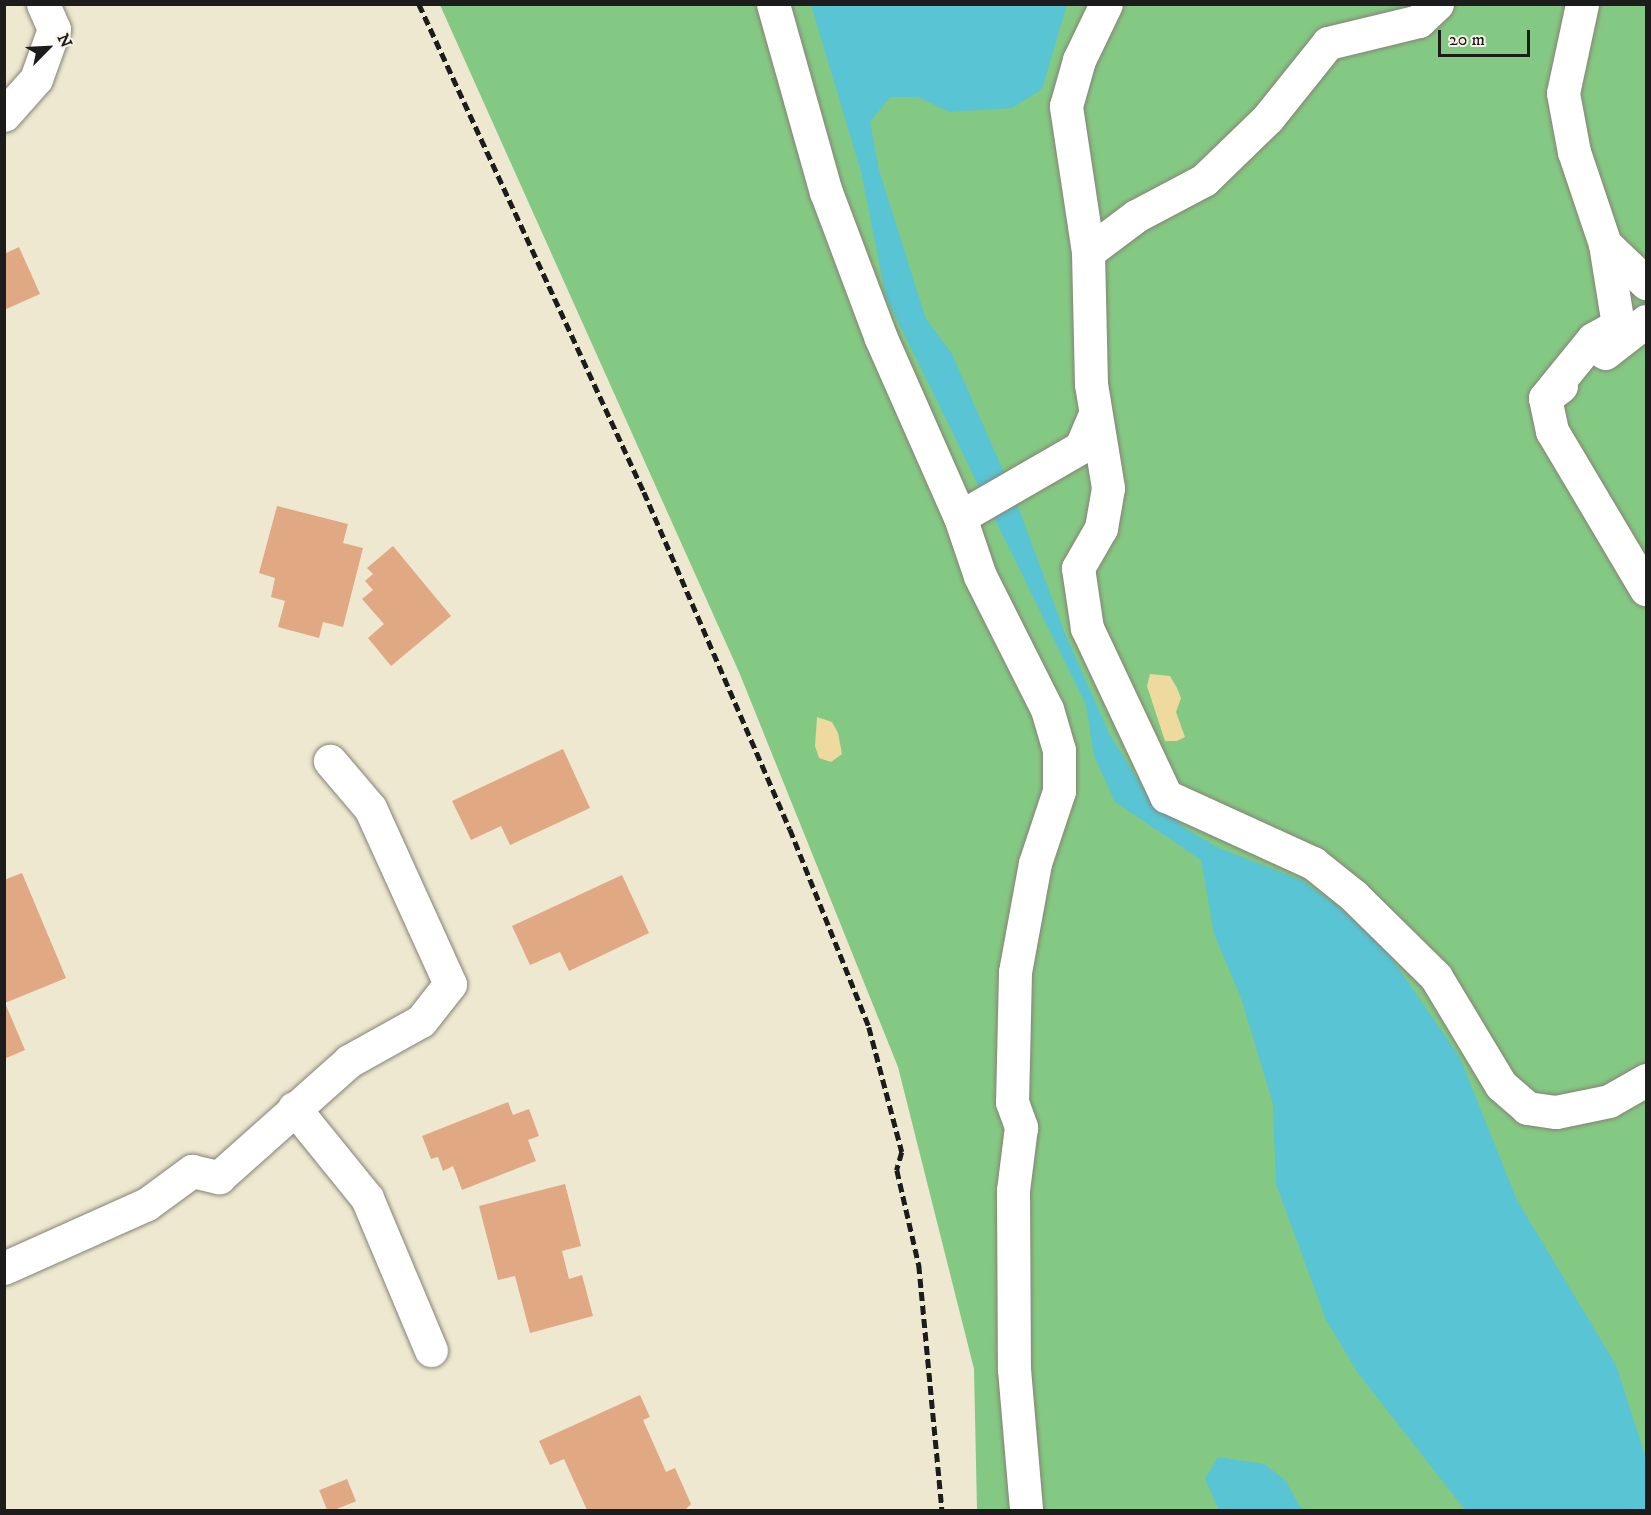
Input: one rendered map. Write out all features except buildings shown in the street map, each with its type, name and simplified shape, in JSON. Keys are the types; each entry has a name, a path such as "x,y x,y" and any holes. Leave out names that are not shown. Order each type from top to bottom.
{"street":[{"path":"4,115 36,79 54,29 43,4"},
{"path":"773,4 826,192 880,336 970,511 980,576 1047,709 1059,750 1059,791 1035,863 1014,972 1012,1102 1021,1127 1012,1190 1014,1369 1026,1510"},
{"path":"1106,4 1079,60 1066,106 1088,252 1094,417 1108,488 1101,528 1078,567 1087,628 1166,796 1313,863 1354,896 1436,977 1502,1084 1527,1108 1556,1112 1609,1101 1647,1080"},
{"path":"1088,252 1136,216 1204,180 1268,118 1328,43 1419,21 1437,4"},
{"path":"1545,398 1593,339 1618,325 1605,244 1574,152 1563,93 1582,4"},
{"path":"1605,244 1647,283"},
{"path":"1545,398 1647,321"},
{"path":"1545,398 1552,431 1647,589"},
{"path":"970,511 1081,447 1094,417"},
{"path":"4,1268 147,1204 192,1171 219,1177 349,1061 421,1021 450,984 369,808 330,761"},
{"path":"294,1108 367,1198 431,1350"}],"green space":[{"path":"440,5 1646,5 1646,1510 977,1510 974,1369 898,1067 739,672"}],"sand":[{"path":"1150,674 1170,676 1177,688 1181,698 1176,712 1185,737 1177,741 1165,741 1147,686"},
{"path":"817,717 832,722 838,733 842,754 831,762 819,758 815,746"}],"water":[{"path":"811,5 1067,5 1042,89 1012,108 949,112 918,97 890,97 870,122 879,170 926,319 952,354 1013,493 1066,636 1110,735 1148,796 1186,829 1219,848 1301,880 1334,903 1386,950 1460,1058 1517,1200 1616,1365 1646,1458 1646,1510 1465,1510 1358,1373 1326,1320 1276,1184 1273,1104 1241,998 1214,934 1201,860 1115,802 1094,756 1086,705 886,297 861,172"},
{"path":"1218,1457 1264,1464 1285,1480 1302,1510 1219,1510 1205,1479"}],"railway":[{"path":"419,4 644,492 790,829 869,1027 902,1152 897,1170 919,1265 942,1510"}]}
